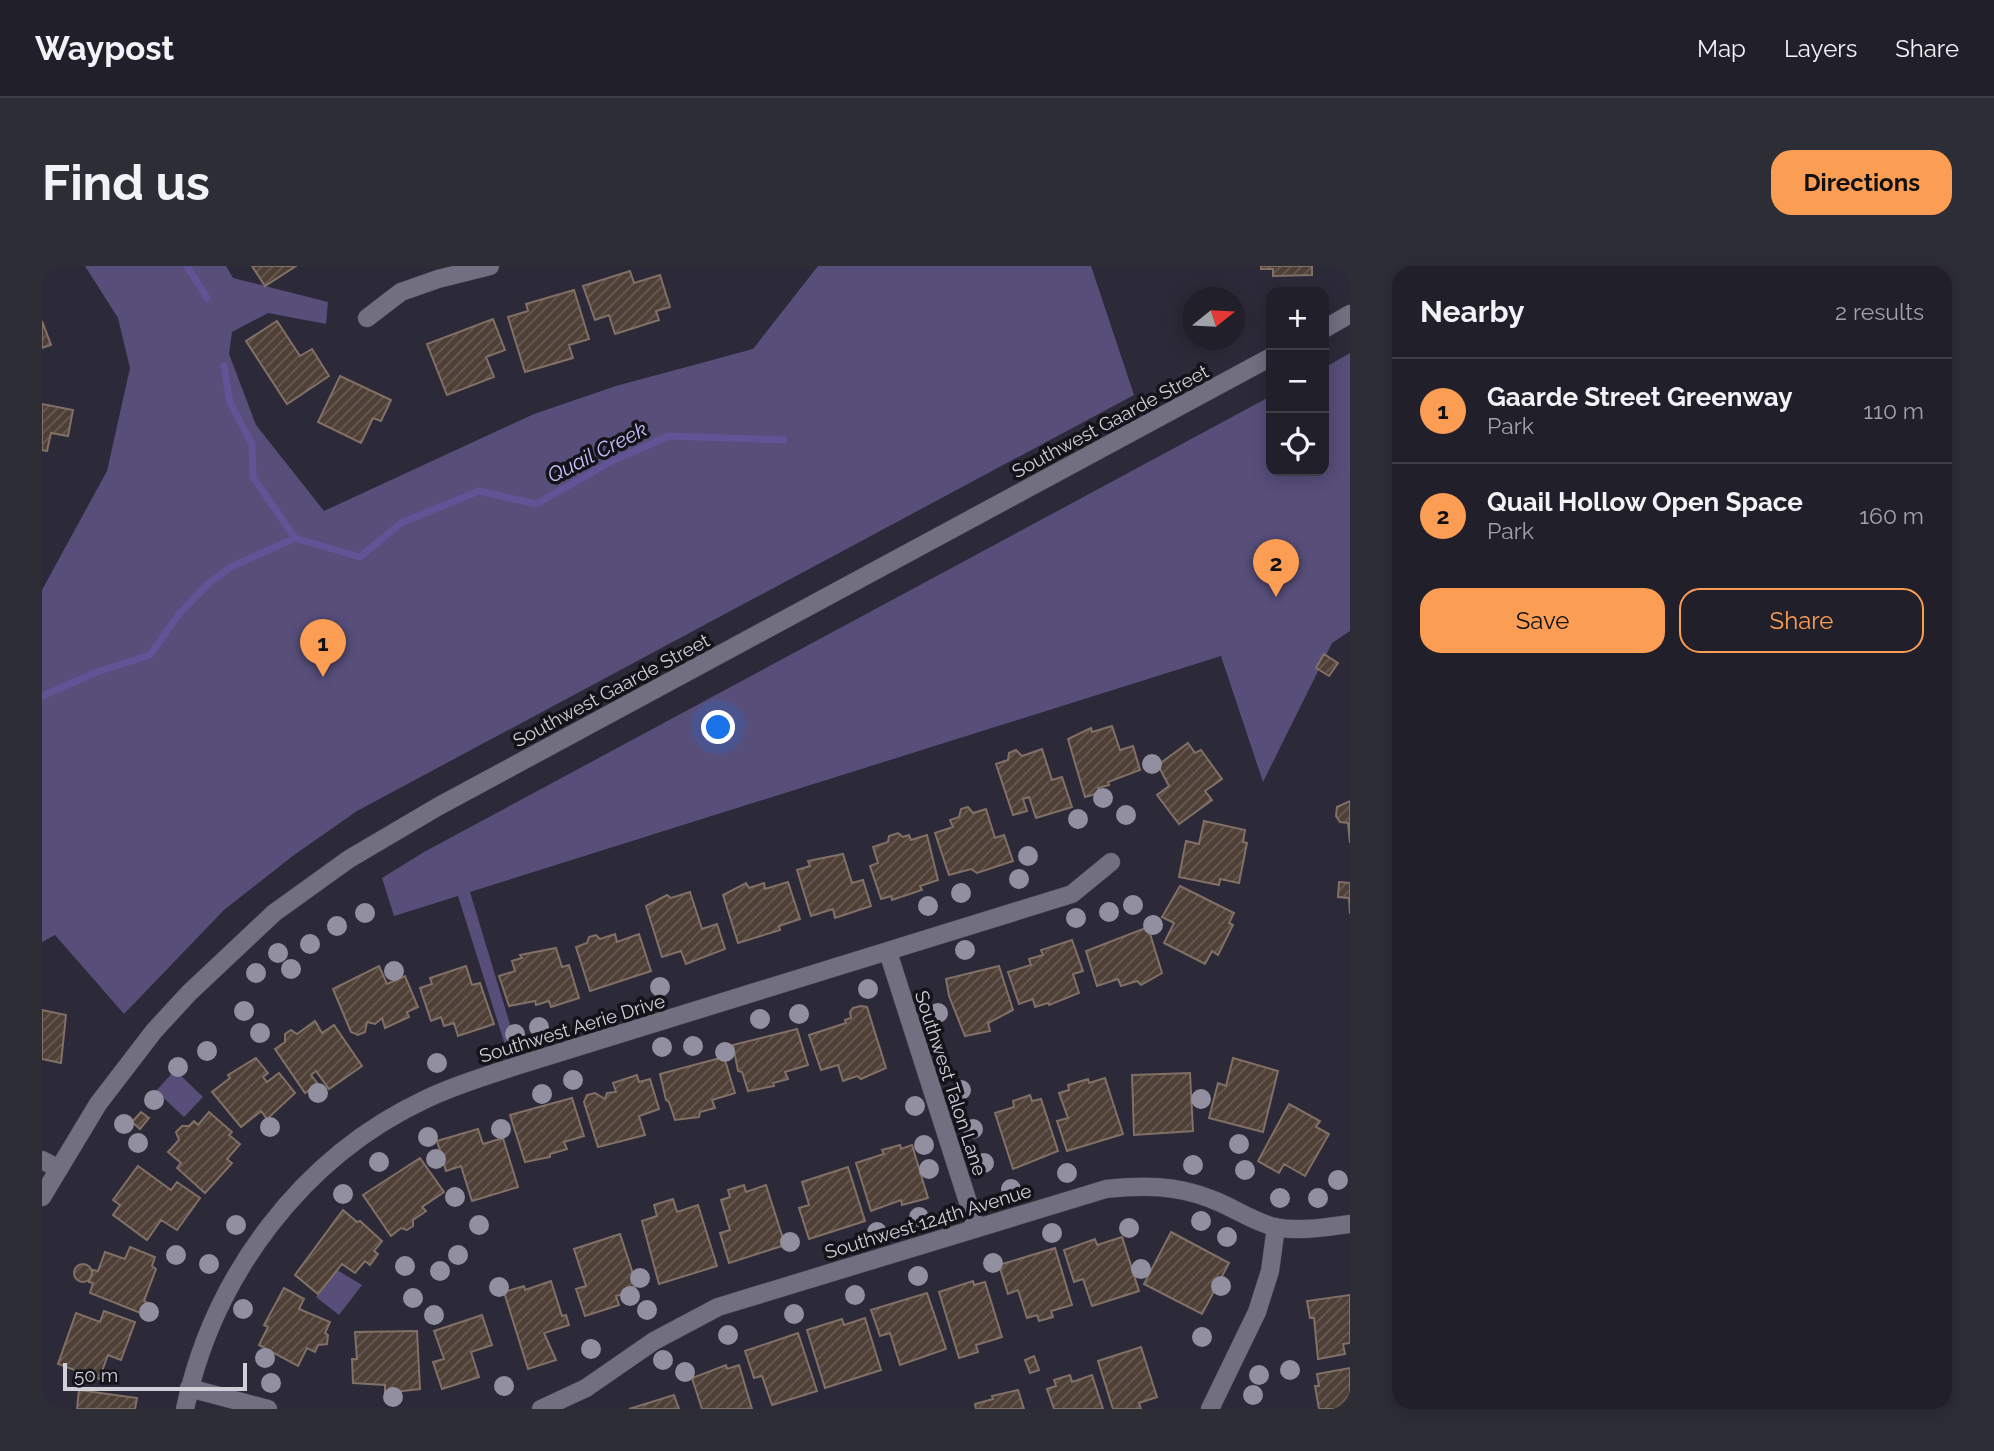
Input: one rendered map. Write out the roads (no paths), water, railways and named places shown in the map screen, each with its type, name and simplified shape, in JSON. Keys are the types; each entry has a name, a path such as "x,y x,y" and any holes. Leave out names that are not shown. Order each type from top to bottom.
{"street":[{"path":"366,318 401,292 438,279 490,266"},
{"path":"1329,325 1350,314"},
{"name":"Southwest Gaarde Street","path":"42,1197 98,1104 154,1031 189,993 274,913 349,859 439,806 1266,360"},
{"name":"Southwest Aerie Drive","path":"185,1409 189,1388 218,1305 257,1242 278,1215 328,1164 379,1126 427,1098 463,1084 1072,894 1111,862"},
{"name":"Southwest Talon Lane","path":"888,952 976,1227"},
{"path":"42,1160 59,1169"},
{"name":"Southwest 124th Avenue","path":"541,1409 586,1388 654,1341 718,1307 1106,1189 1148,1184 1210,1198 1276,1227 1322,1228 1350,1224"},
{"path":"1211,1409 1257,1312 1270,1271 1276,1227"},
{"path":"189,1388 268,1409"}],"waterway":[{"path":"187,266 207,298"},
{"path":"224,366 230,403 252,444 253,477 295,538"},
{"name":"Quail Creek","path":"42,696 97,672 150,655 179,614 209,583 231,567 295,538 360,557 401,523 479,491 536,504 614,460 669,436 784,440"}],"place":[{"name":"Quail Hollow Open Space","path":"1276,597"},
{"name":"Gaarde Street Greenway","path":"323,677"}]}
